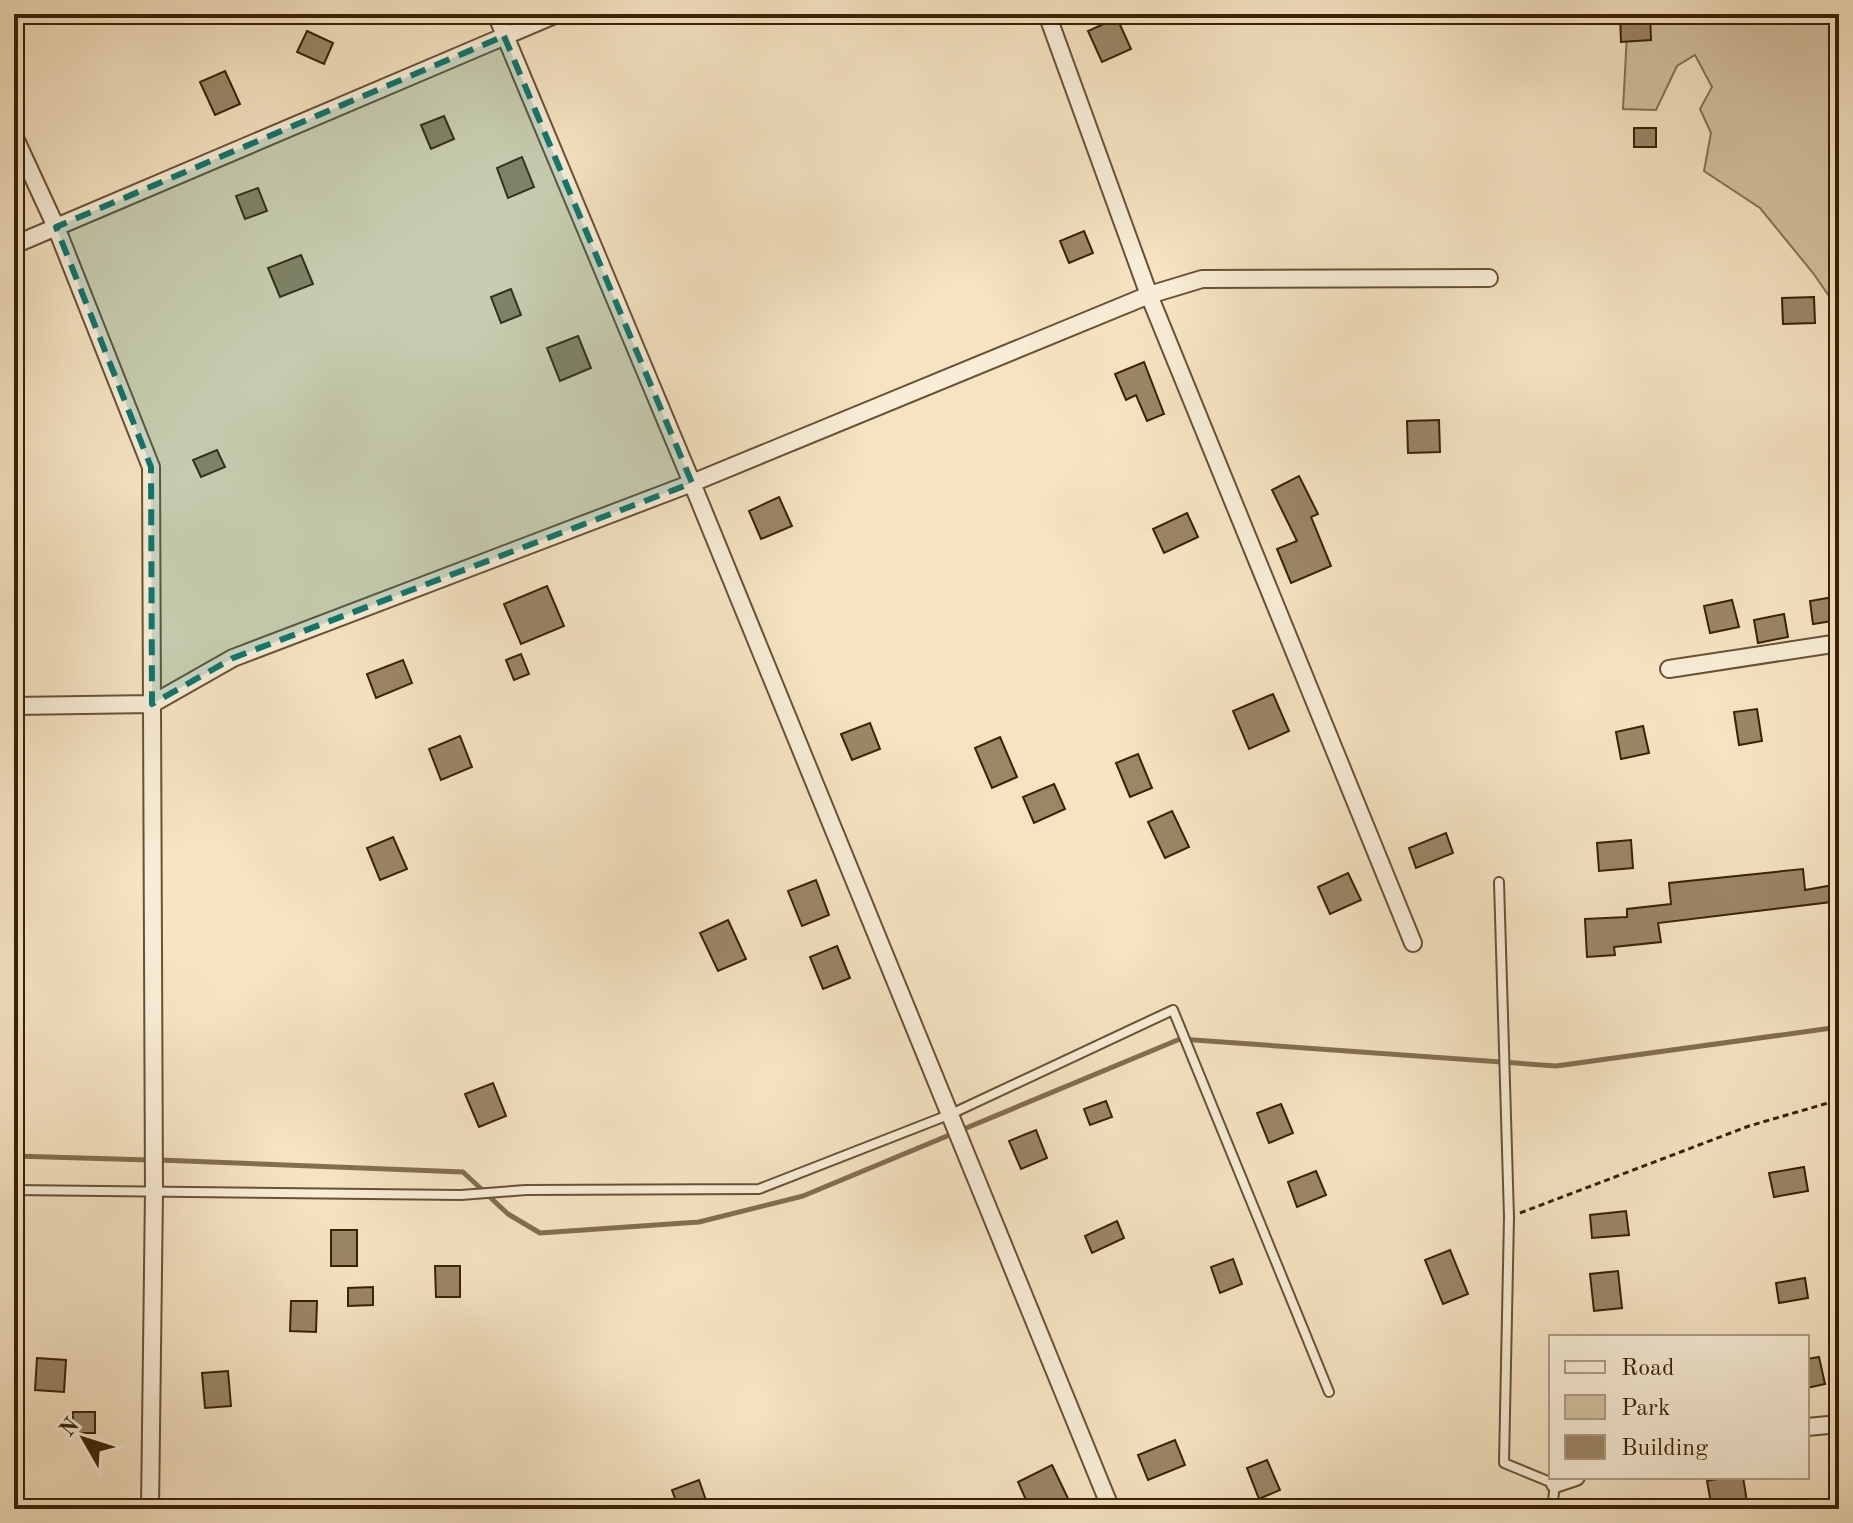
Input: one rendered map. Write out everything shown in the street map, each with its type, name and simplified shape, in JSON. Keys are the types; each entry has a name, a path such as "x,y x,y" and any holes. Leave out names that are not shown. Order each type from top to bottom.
{"street":[{"path":"496,14 692,483 1111,1509"},
{"path":"14,245 557,14"},
{"path":"1047,14 1149,295 1413,943"},
{"path":"14,136 56,227 151,467 154,1191 150,1509"},
{"path":"14,706 152,704 233,658 692,483 1149,295 1202,279 1489,278"},
{"path":"1669,669 1839,643"},
{"path":"1809,1427 1839,1424"},
{"path":"1555,1484 1570,1479"}],"lane":[{"path":"1499,882 1509,1217 1504,1463 1555,1484 1552,1509"},
{"path":"14,1190 461,1195 526,1190 759,1189 951,1114 1173,1010 1329,1392"}],"path":[{"path":"1509,1217 1749,1126 1839,1102"}],"highlighted area":[{"path":"504,36 692,483 233,658 152,704 151,467 56,227"}],"green space":[{"path":"1628,14 1839,14 1839,388 1838,309 1760,208 1704,171 1711,133 1700,109 1712,87 1695,55 1677,66 1656,110 1623,109"}],"building":[{"path":"1620,14 1650,14 1651,40 1621,42"},
{"path":"1117,18 1131,49 1102,62 1088,31"},
{"path":"307,31 333,43 324,64 297,52"},
{"path":"225,71 240,104 215,115 200,82"},
{"path":"444,116 454,139 431,149 421,125"},
{"path":"1634,128 1656,128 1656,147 1634,147"},
{"path":"522,157 534,187 508,198 497,168"},
{"path":"258,188 267,211 245,219 236,196"},
{"path":"1084,231 1093,253 1069,263 1060,241"},
{"path":"301,255 313,284 280,297 268,268"},
{"path":"511,289 521,315 501,323 491,297"},
{"path":"1814,297 1815,323 1783,324 1782,298"},
{"path":"578,336 591,368 560,381 547,348"},
{"path":"1144,362 1164,414 1147,421 1136,395 1126,400 1115,374"},
{"path":"1439,420 1440,452 1408,453 1407,421"},
{"path":"217,450 225,467 201,477 193,460"},
{"path":"1299,476 1318,514 1311,517 1331,566 1291,583 1277,549 1297,541 1272,490"},
{"path":"779,497 792,526 761,539 749,511"},
{"path":"1187,513 1198,537 1164,553 1153,529"},
{"path":"547,586 564,626 521,644 504,604"},
{"path":"1839,596 1839,620 1813,624 1810,601"},
{"path":"1732,600 1739,627 1710,633 1704,606"},
{"path":"1784,614 1788,637 1758,643 1754,620"},
{"path":"521,654 529,674 514,680 506,660"},
{"path":"403,660 412,683 376,698 367,674"},
{"path":"1273,694 1289,731 1249,749 1233,711"},
{"path":"1757,709 1762,741 1739,745 1734,712"},
{"path":"870,723 880,749 852,760 841,734"},
{"path":"1643,726 1649,753 1621,759 1616,732"},
{"path":"460,736 472,767 441,780 429,749"},
{"path":"1000,737 1017,777 992,788 975,748"},
{"path":"1138,754 1152,788 1130,797 1116,763"},
{"path":"1054,784 1065,809 1034,823 1023,797"},
{"path":"1172,811 1189,847 1165,858 1148,822"},
{"path":"1446,833 1453,853 1416,868 1409,848"},
{"path":"393,837 407,869 380,880 367,848"},
{"path":"1631,840 1633,868 1599,871 1597,843"},
{"path":"1803,869 1805,890 1839,884 1839,901 1658,923 1661,942 1614,947 1615,955 1587,957 1585,919 1627,917 1627,909 1671,904 1669,883"},
{"path":"1348,873 1361,900 1330,914 1318,887"},
{"path":"816,880 829,915 802,926 788,891"},
{"path":"728,920 746,959 718,971 700,933"},
{"path":"837,946 850,978 823,989 810,957"},
{"path":"493,1083 506,1116 479,1127 465,1094"},
{"path":"1106,1101 1112,1117 1090,1125 1084,1109"},
{"path":"1281,1104 1293,1133 1269,1143 1257,1113"},
{"path":"1036,1130 1047,1158 1021,1169 1009,1141"},
{"path":"1804,1167 1808,1191 1774,1197 1769,1173"},
{"path":"1316,1171 1326,1195 1297,1207 1288,1182"},
{"path":"1626,1211 1629,1235 1592,1238 1590,1215"},
{"path":"1117,1221 1124,1238 1092,1253 1085,1236"},
{"path":"331,1230 357,1230 357,1266 331,1266"},
{"path":"1450,1250 1468,1294 1443,1304 1425,1260"},
{"path":"1233,1259 1242,1284 1220,1293 1211,1267"},
{"path":"435,1266 460,1266 460,1297 436,1297"},
{"path":"1618,1271 1622,1308 1594,1311 1590,1274"},
{"path":"1805,1278 1808,1298 1779,1303 1776,1283"},
{"path":"373,1287 373,1305 348,1306 348,1288"},
{"path":"291,1301 317,1301 316,1332 290,1331"},
{"path":"1819,1357 1825,1384 1809,1388 1809,1359"},
{"path":"37,1358 66,1360 64,1392 35,1390"},
{"path":"228,1371 231,1406 205,1408 202,1373"},
{"path":"73,1412 95,1412 95,1433 73,1433"},
{"path":"1175,1440 1185,1465 1148,1480 1138,1455"},
{"path":"1267,1460 1280,1490 1259,1499 1247,1468"},
{"path":"1052,1465 1073,1509 1030,1509 1018,1482"},
{"path":"1743,1479 1747,1502 1712,1509 1707,1481"},
{"path":"699,1480 709,1509 679,1509 672,1490"}],"waterway":[{"path":"159,1160 463,1172 508,1214 540,1233 699,1222 803,1196 1180,1039 1556,1066 1839,1027"},
{"path":"14,1156 149,1160"}]}
